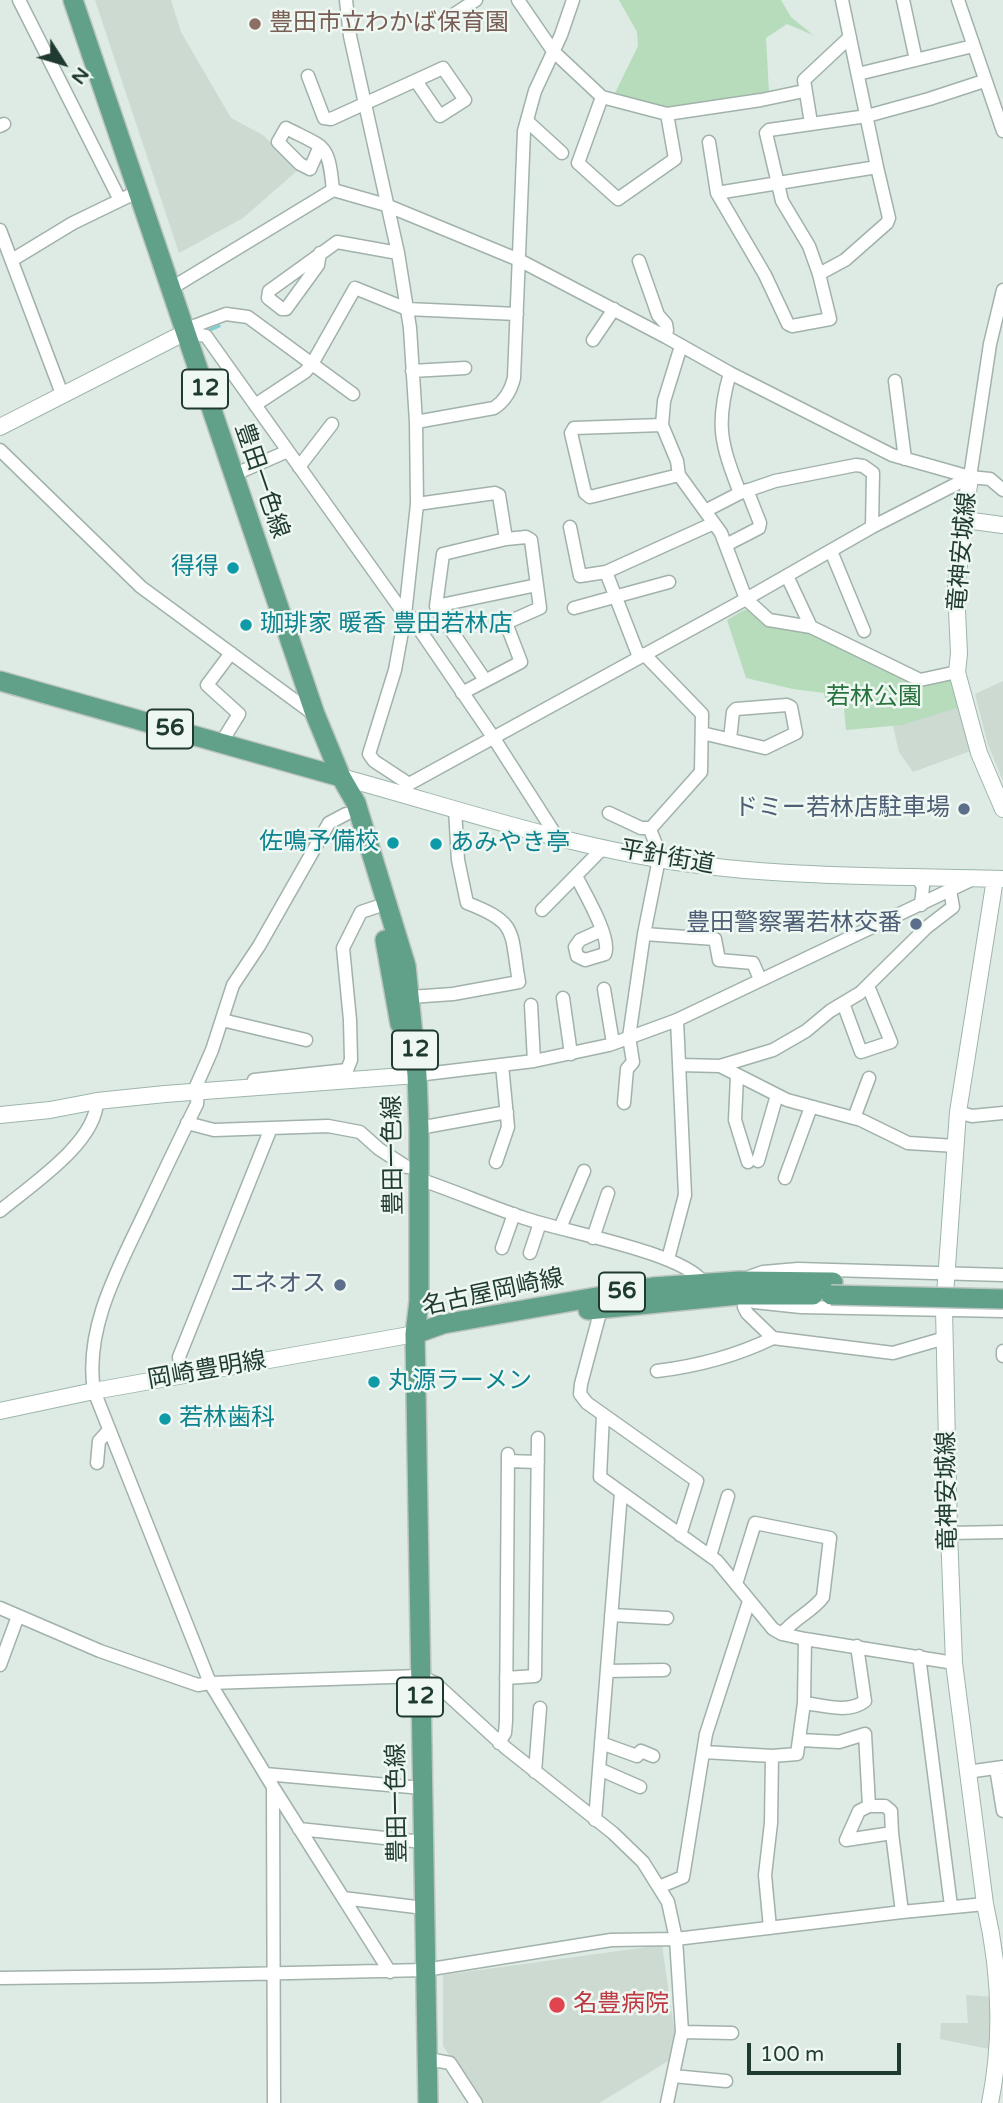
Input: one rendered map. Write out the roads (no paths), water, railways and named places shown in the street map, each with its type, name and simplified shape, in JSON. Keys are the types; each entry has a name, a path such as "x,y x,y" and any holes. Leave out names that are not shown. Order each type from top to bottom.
{"main road":[{"name":"豊田一色線","path":"73,0 128,196 186,331 315,714 341,777 356,803 405,966 410,997 413,1173 419,1301 415,1334 428,2103"},
{"name":"56","path":"0,681 341,777"},
{"name":"豊田一色線","path":"341,777 346,814 390,960 411,1075 419,1128 413,1173"},
{"name":"名古屋岡崎線","path":"415,1334 443,1324 653,1287 703,1282 741,1292"},
{"name":"名古屋岡崎線","path":"415,1334 447,1335 567,1312 741,1292 1003,1286"},
{"name":"名古屋岡崎線","path":"832,1289 1003,1299"}],"street":[{"path":"12,260 73,223 128,196 19,0"},
{"path":"346,0 365,105 398,253 407,309 416,422 418,504 405,615 395,670 369,754 405,788 872,527 970,477"},
{"path":"450,17 477,0"},
{"path":"518,0 553,51 602,97 667,114 804,91"},
{"path":"416,422 494,408 500,405 508,393 514,378 522,142 536,91 573,0"},
{"path":"820,275 845,260 887,223 889,218 842,0"},
{"path":"903,0 916,60"},
{"path":"958,0 1003,131"},
{"path":"811,123 804,80 850,37"},
{"path":"858,74 973,46"},
{"path":"308,76 324,118 331,119 416,81"},
{"path":"709,142 717,192 765,275 788,324 792,326 830,319 820,275 809,246 782,201 766,133 769,130 867,116 984,81"},
{"path":"602,97 578,163 618,199 675,159 667,114"},
{"path":"527,121 562,153"},
{"path":"320,146 330,157 333,190"},
{"path":"717,192 877,167"},
{"path":"170,289 333,190 386,205 519,260 730,373 892,455 970,477 990,479 1003,489"},
{"path":"0,230 62,394"},
{"path":"320,253 318,265 286,309 268,298 269,290 320,253 337,242 398,253"},
{"path":"639,261 658,315 667,330 666,337"},
{"path":"255,405 305,372 312,364 355,288 407,309 517,314"},
{"name":"竜神安城線","path":"1003,290 990,344 956,588 959,654 957,672 979,753 1003,809"},
{"path":"593,340 614,309"},
{"path":"0,427 186,331 226,314 248,317 353,394"},
{"path":"186,331 206,336 405,615 411,617 557,837"},
{"path":"681,346 664,401 662,425 677,461 679,475 714,523 726,545 746,599 769,620 811,627 920,680 957,672"},
{"path":"412,371 465,368"},
{"path":"726,545 759,528 760,523 724,450 721,404 730,373"},
{"path":"895,381 905,459"},
{"path":"299,467 332,424"},
{"path":"662,425 574,428 571,433 585,494 590,497 679,475"},
{"path":"0,450 141,587 315,714"},
{"path":"233,475 288,450"},
{"path":"705,511 744,492 821,471 856,466 873,473 872,527"},
{"path":"418,504 495,493 499,495 506,539"},
{"path":"965,520 1003,525"},
{"path":"570,527 580,576 584,578 606,572 714,523"},
{"path":"462,693 521,662 506,623 540,608 530,539 524,536 443,554 436,606 485,680"},
{"path":"831,551 864,631"},
{"path":"606,572 641,655 702,714 701,772 650,832 661,859 644,934 629,1037 633,1062 627,1069 624,1102"},
{"path":"787,576 811,627"},
{"path":"575,608 668,582"},
{"path":"436,606 537,585"},
{"path":"221,743 239,714 206,685 231,653"},
{"path":"702,733 765,748 796,733 791,707 787,705 736,709 733,712 730,739"},
{"name":"平針街道","path":"341,777 405,788 455,808 557,837 661,859 758,872 999,879"},
{"path":"410,997 453,994 519,982 508,925 495,914 467,902 458,860 455,808"},
{"path":"608,813 642,828 652,828"},
{"path":"346,814 330,823 259,946 233,985 196,1091 197,1104 124,1254 97,1327 91,1366 94,1391 210,1683 390,1972"},
{"path":"542,910 604,847"},
{"path":"576,876 602,930"},
{"path":"916,877 923,886 921,905"},
{"path":"0,1115 50,1110 96,1101 196,1091 502,1066 571,1054 613,1043 677,1020 975,878"},
{"name":"竜神安城線","path":"990,2103 1000,2049 1000,1973 985,1904 954,1663 944,1309 958,1112 999,879"},
{"path":"680,1065 720,1066 773,1051 806,1031 868,986 927,927 953,907 950,890"},
{"path":"221,1090 248,1080 346,1070 351,1060 343,948 361,912 376,907"},
{"path":"644,934 715,939 719,960 753,963 760,979"},
{"path":"843,1003 861,1052 891,1042 868,986"},
{"path":"604,989 613,1043"},
{"path":"563,998 571,1054"},
{"path":"531,1005 534,1061"},
{"path":"222,1020 306,1040"},
{"path":"668,1259 685,1195 677,1020"},
{"path":"496,1162 508,1127 502,1066"},
{"path":"720,1066 787,1100 854,1118 908,1143 956,1146"},
{"path":"737,1076 735,1120 753,1161 777,1095"},
{"path":"854,1118 869,1078"},
{"path":"0,1211 79,1142 96,1111 96,1101"},
{"path":"785,1178 811,1107"},
{"path":"419,1128 507,1112"},
{"path":"958,1112 972,1116 1003,1113"},
{"path":"187,1123 215,1129 328,1126 360,1132 413,1173 540,1223 668,1259 690,1269 703,1282"},
{"path":"181,1376 179,1357 271,1128"},
{"path":"560,1228 584,1171"},
{"path":"593,1238 608,1193"},
{"path":"502,1248 514,1214"},
{"path":"530,1253 540,1223"},
{"path":"741,1292 763,1272 798,1269 1003,1275"},
{"path":"741,1292 801,1307 1003,1311"},
{"path":"741,1292 747,1313 773,1338"},
{"path":"601,1309 580,1394 603,1415 697,1481 680,1535"},
{"name":"岡崎豊明線","path":"0,1411 94,1391 415,1334"},
{"path":"657,1371 690,1367 752,1348 773,1338 893,1353 945,1338"},
{"path":"603,1415 600,1477 710,1556 773,1629 782,1634 806,1639 954,1663"},
{"path":"97,1463 99,1441 109,1430"},
{"path":"506,1678 535,1676 538,1438"},
{"path":"499,1743 505,1733 508,1458 538,1462"},
{"path":"595,1820 621,1493"},
{"path":"710,1556 729,1496"},
{"path":"736,1584 755,1523 830,1538 823,1597 782,1634"},
{"path":"949,1534 1003,1532"},
{"path":"659,1887 683,1877 706,1734 749,1601"},
{"path":"0,1608 112,1656 198,1685 420,1675 435,1683 499,1743 613,1833 643,1862 668,1902 676,1939 682,2032 667,2103"},
{"path":"611,1615 667,1618"},
{"path":"0,1665 18,1616"},
{"path":"704,1752 772,1756 797,1754 804,1703 806,1639"},
{"path":"804,1703 841,1708 865,1702 857,1646"},
{"path":"919,1656 951,1906"},
{"path":"607,1671 664,1670"},
{"path":"535,1772 540,1708"},
{"path":"800,1740 839,1742 866,1734 869,1806"},
{"path":"601,1743 637,1756 641,1751 653,1756"},
{"path":"770,1928 765,1875 771,1824 772,1756"},
{"path":"967,1772 999,1767 1003,1811"},
{"path":"599,1769 640,1787"},
{"path":"265,1773 422,1788"},
{"path":"273,1787 274,2103"},
{"path":"892,1833 846,1840 859,1811 869,1806 885,1806 891,1811 902,1912"},
{"path":"299,1829 423,1842"},
{"path":"344,1898 424,1908"},
{"path":"0,1978 425,1970 611,1940 676,1939 985,1904"},
{"path":"682,2032 732,2033"},
{"path":"428,2059 450,2063 475,2103"},
{"path":"673,2076 726,2081"}],"waterway":[{"path":"205,332 219,326"}],"place":[{"name":"豊田市立わかば保育園","path":"255,24"},
{"name":"得得","path":"233,568"},
{"name":"珈琲家 暖香 豊田若林店","path":"246,625"},
{"name":"ドミー若林店駐車場","path":"964,809"},
{"name":"佐鳴予備校","path":"393,843"},
{"name":"あみやき亭","path":"436,844"},
{"name":"豊田警察署若林交番","path":"916,924"},
{"name":"エネオス","path":"340,1285"},
{"name":"丸源ラーメン","path":"374,1382"},
{"name":"若林歯科","path":"165,1419"},
{"name":"名豊病院","path":"557,2005"}],"park label":[{"name":"若林公園","path":"874,698"}]}
